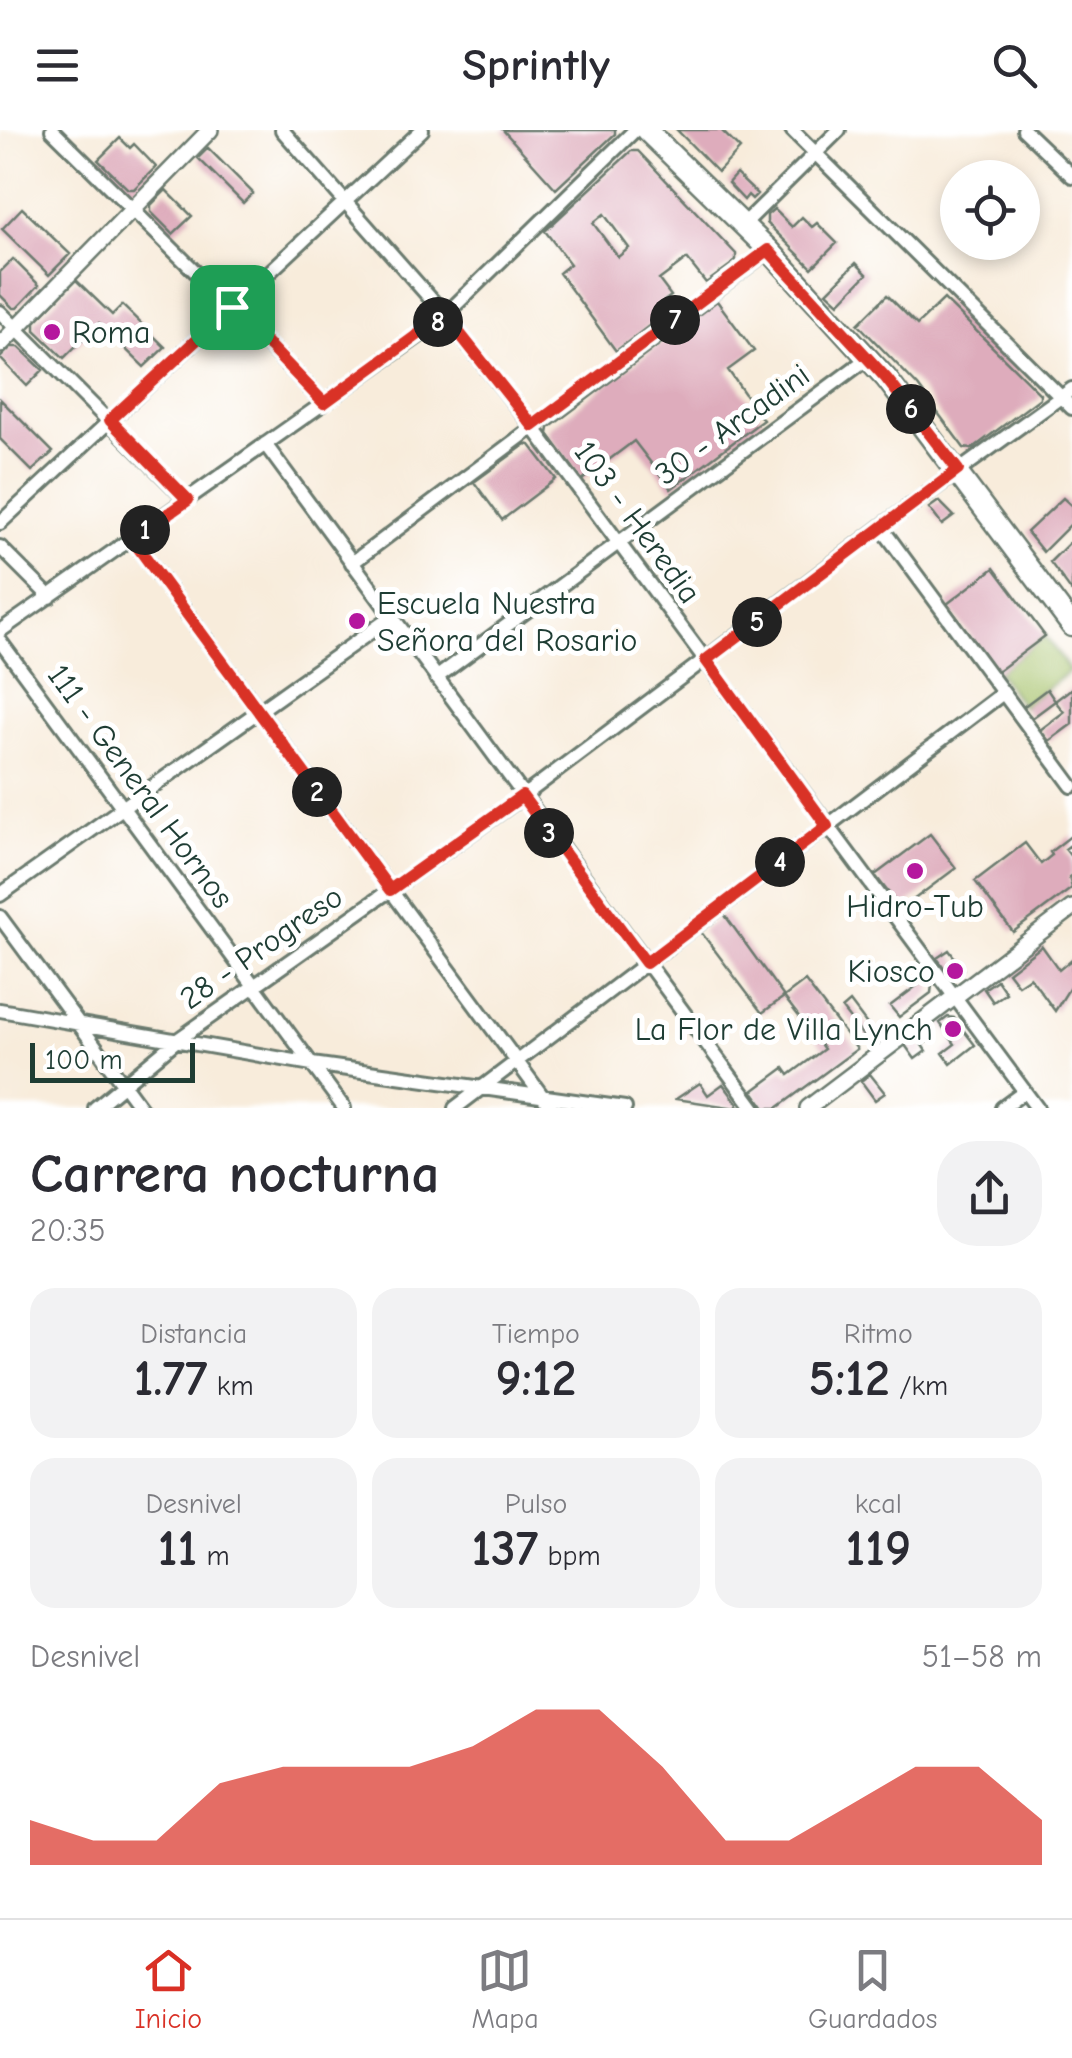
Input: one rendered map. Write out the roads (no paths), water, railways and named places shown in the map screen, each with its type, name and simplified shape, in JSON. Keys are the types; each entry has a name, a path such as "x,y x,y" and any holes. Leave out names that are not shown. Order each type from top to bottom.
{"main road":[{"path":"646,130 768,250 868,358 958,470 1072,626"}],"street":[{"path":"52,130 324,403"},
{"path":"0,344 210,130"},
{"name":"103 - Heredia","path":"282,130 445,315 533,426 1037,1108"},
{"path":"0,523 422,130"},
{"path":"0,632 445,315 635,130"},
{"path":"792,130 1067,393 1072,408"},
{"path":"743,226 839,130"},
{"path":"1024,130 1072,176"},
{"path":"352,563 768,250"},
{"path":"0,312 188,500"},
{"name":"30 - Arcadini","path":"436,678 868,358"},
{"name":"28 - Progreso","path":"95,1108 176,1040 522,796 1067,393"},
{"path":"265,444 754,1108"},
{"path":"881,527 1072,786"},
{"path":"132,539 550,1108"},
{"path":"0,547 50,597"},
{"path":"0,895 390,618"},
{"name":"111 - General Hornos","path":"0,641 344,1108"},
{"path":"455,1108 1004,694"},
{"path":"808,1108 1072,908"},
{"path":"0,917 141,1108"},
{"path":"0,1010 312,1064 625,1108"},
{"path":"1002,1108 1024,1092"}],"place":[{"name":"Roma","path":"52,332"},
{"name":"Escuela Nuestra Señora del Rosario","path":"357,621"},
{"name":"Hidro-Tub","path":"915,871"},
{"name":"Kiosco","path":"955,971"},
{"name":"La Flor de Villa Lynch","path":"953,1029"}]}
